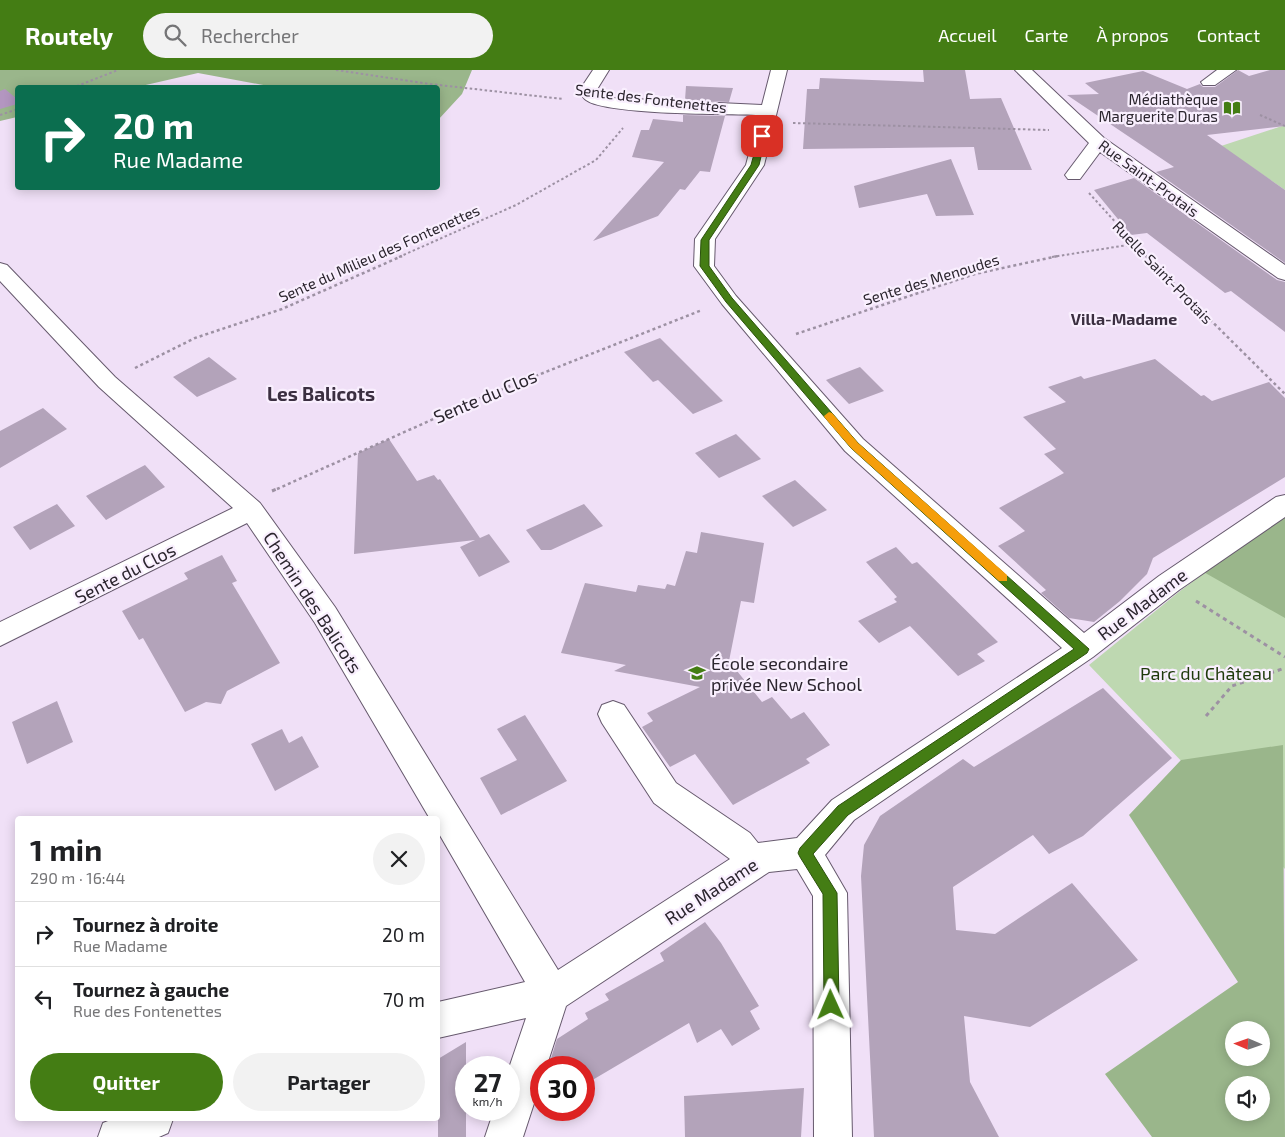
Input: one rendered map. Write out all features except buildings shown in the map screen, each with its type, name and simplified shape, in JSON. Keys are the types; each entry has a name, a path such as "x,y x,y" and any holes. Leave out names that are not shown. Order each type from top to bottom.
{"street":[{"path":"601,70 587,91 592,97 608,103 693,108 767,116"},
{"path":"779,70 755,165 705,240 704,266 729,300 854,445 1083,649"},
{"name":"Rue Saint-Protais","path":"1023,70 1092,136 1285,274"},
{"path":"1209,82 1228,70"},
{"path":"1074,175 1092,136"},
{"name":"Chemin des Balicots","path":"0,269 108,382 248,507 325,615 552,994"},
{"name":"Rue Madame","path":"552,994 763,857 805,853 843,810 1083,649 1169,583 1285,504"},
{"name":"Sente du Clos","path":"0,636 248,507"},
{"path":"613,714 665,793 738,844 754,863"},
{"path":"805,853 830,893 833,1137"},
{"path":"440,1020 552,994"},
{"path":"504,1137 552,994"},
{"path":"117,1137 150,1121"}],"path":[{"path":"80,85 118,70"},
{"name":"Sente des Fontenettes","path":"336,70 439,85"},
{"name":"Sente des Fontenettes","path":"440,85 566,99"},
{"path":"0,116 15,110"},
{"path":"1260,115 1285,126"},
{"path":"767,116 915,128 1092,136"},
{"name":"Sente du Milieu des Fontenettes","path":"108,382 195,338 282,309 516,205 596,160 626,124"},
{"name":"Ruelle Saint-Protais","path":"1074,175 1134,244 1285,394"},
{"name":"Sente des Menoudes","path":"767,343 975,274 1074,252 1134,244"},
{"name":"Sente du Clos","path":"248,507 386,438 588,352 729,300"},
{"path":"1169,583 1285,657"},
{"path":"1206,716 1232,686 1285,668"}],"green space":[{"path":"0,70 472,70 462,94 440,118 440,85 263,85 198,73 146,85 15,85 15,117 0,121"},
{"path":"1285,125 1285,190 1221,146"},
{"path":"1285,504 1285,618 1193,566"},
{"name":"Parc du Château","path":"1285,513 1285,869 1089,665 1180,591"},
{"path":"1283,745 1285,1137 1152,1137 1105,1074 1238,982 1129,815 1181,760"}],"shaded area":[{"path":"5,89 15,97 15,105 0,109 0,91"}],"slow traffic":[{"path":"829,416 854,445 1003,578"}],"place":[{"name":"Médiathèque Marguerite Duras","path":"1232,108"},
{"name":"École secondaire privée New School","path":"697,673"}],"district":[{"name":"Villa-Madame","path":"1124,318"},
{"name":"Les Balicots","path":"321,393"}],"route":[{"path":"762,136 755,165 705,240 704,266 729,300 854,445 1083,649 843,810 805,853 830,893 831,1005"}]}
